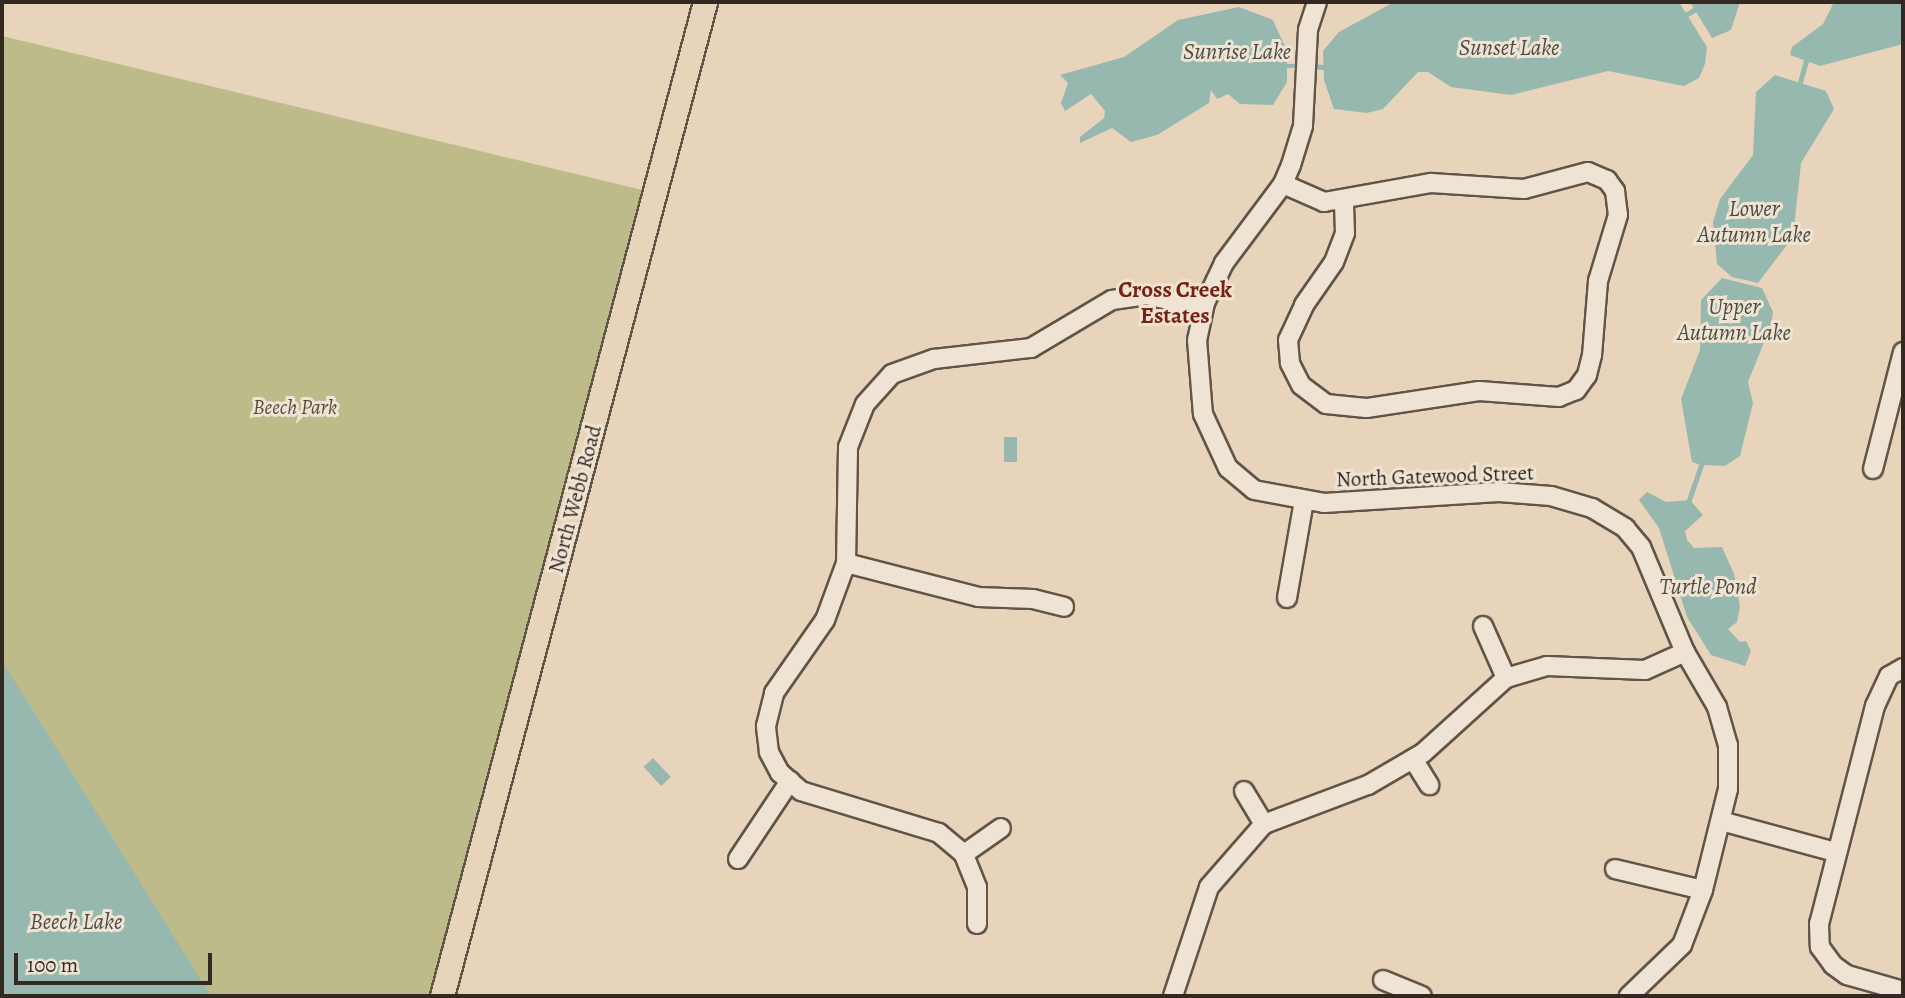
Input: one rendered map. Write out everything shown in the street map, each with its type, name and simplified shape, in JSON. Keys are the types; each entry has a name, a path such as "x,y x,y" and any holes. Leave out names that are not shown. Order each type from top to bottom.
{"main road":[{"name":"North Webb Road","path":"442,996 705,2"}],"street":[{"name":"North Gatewood Street","path":"1317,2 1308,30 1305,104 1298,144 1283,184 1224,263 1204,308 1196,340 1197,373 1212,441 1228,468 1254,490 1304,501 1379,503 1499,492 1551,496 1592,508 1625,528 1641,547 1685,652 1717,707 1728,745 1721,821 1703,890 1682,945 1629,996"},
{"path":"1283,184 1324,202 1343,201 1432,183 1524,189 1588,172 1607,180 1615,191 1618,215 1598,281 1592,355 1587,375 1576,390 1559,397 1479,391 1366,408 1326,404 1301,384 1290,363 1289,340 1345,233 1343,201"},
{"path":"977,924 977,887 964,854 939,834 821,800 790,781 769,751 766,726 774,693 825,620 846,563 848,447 865,404 892,374 934,359 1031,348 1112,300 1146,295 1204,308"},
{"path":"1873,469 1903,352"},
{"path":"1287,598 1304,501"},
{"path":"846,563 978,597 1033,599 1064,607"},
{"path":"1483,626 1506,678"},
{"path":"1173,996 1209,887 1264,824 1368,785 1413,759 1506,678 1547,666 1645,670 1685,652"},
{"path":"1903,668 1889,676 1875,706 1835,852 1819,924 1826,960 1847,975 1903,990"},
{"path":"1413,759 1429,785"},
{"path":"738,859 790,781"},
{"path":"1244,790 1264,824"},
{"path":"1721,821 1835,852"},
{"path":"964,854 1001,828"},
{"path":"1615,869 1703,890"},
{"path":"1382,979 1422,996"}],"green space":[{"name":"Beech Park","path":"2,36 655,193 440,996 2,996"}],"water":[{"name":"Sunset Lake","path":"1394,2 1679,2 1707,47 1705,64 1699,78 1684,86 1608,71 1511,95 1451,87 1428,72 1418,72 1383,109 1367,113 1334,109 1324,80 1323,51 1339,32"},
{"path":"1690,2 1740,2 1731,30 1712,38"},
{"path":"1834,2 1903,2 1903,44 1820,66 1790,55 1792,47 1823,24"},
{"name":"Sunrise Lake","path":"1239,7 1273,20 1287,51 1287,82 1273,105 1240,104 1228,94 1217,99 1211,90 1209,103 1157,135 1131,142 1112,128 1080,143 1080,137 1104,118 1105,111 1091,94 1065,111 1061,103 1068,83 1060,75 1124,57 1178,20"},
{"name":"Lower Autumn Lake","path":"1775,75 1826,91 1834,109 1801,163 1793,237 1758,283 1732,277 1717,264 1713,222 1720,199 1753,155 1756,92"},
{"name":"Upper Autumn Lake","path":"1722,278 1762,288 1773,312 1771,325 1748,382 1753,403 1740,456 1725,466 1701,465 1692,462 1681,399 1700,350 1701,300"},
{"path":"1004,437 1017,437 1017,462 1004,462"},
{"name":"Turtle Pond","path":"1647,492 1666,502 1690,500 1703,515 1685,531 1687,540 1694,548 1722,547 1734,574 1740,606 1737,622 1728,629 1740,642 1746,641 1751,651 1745,666 1711,655 1687,617 1659,528 1639,500"},
{"name":"Beech Lake","path":"2,662 7,669 211,996 2,996"},
{"path":"653,758 671,777 661,786 643,767"}],"waterway":[{"path":"1687,14 1694,10"},
{"path":"1800,82 1806,61"},
{"path":"1287,66 1300,66"},
{"path":"1309,66 1324,67"},
{"path":"1689,500 1701,465"}],"district":[{"name":"Cross Creek Estates","path":"1175,303"}]}
